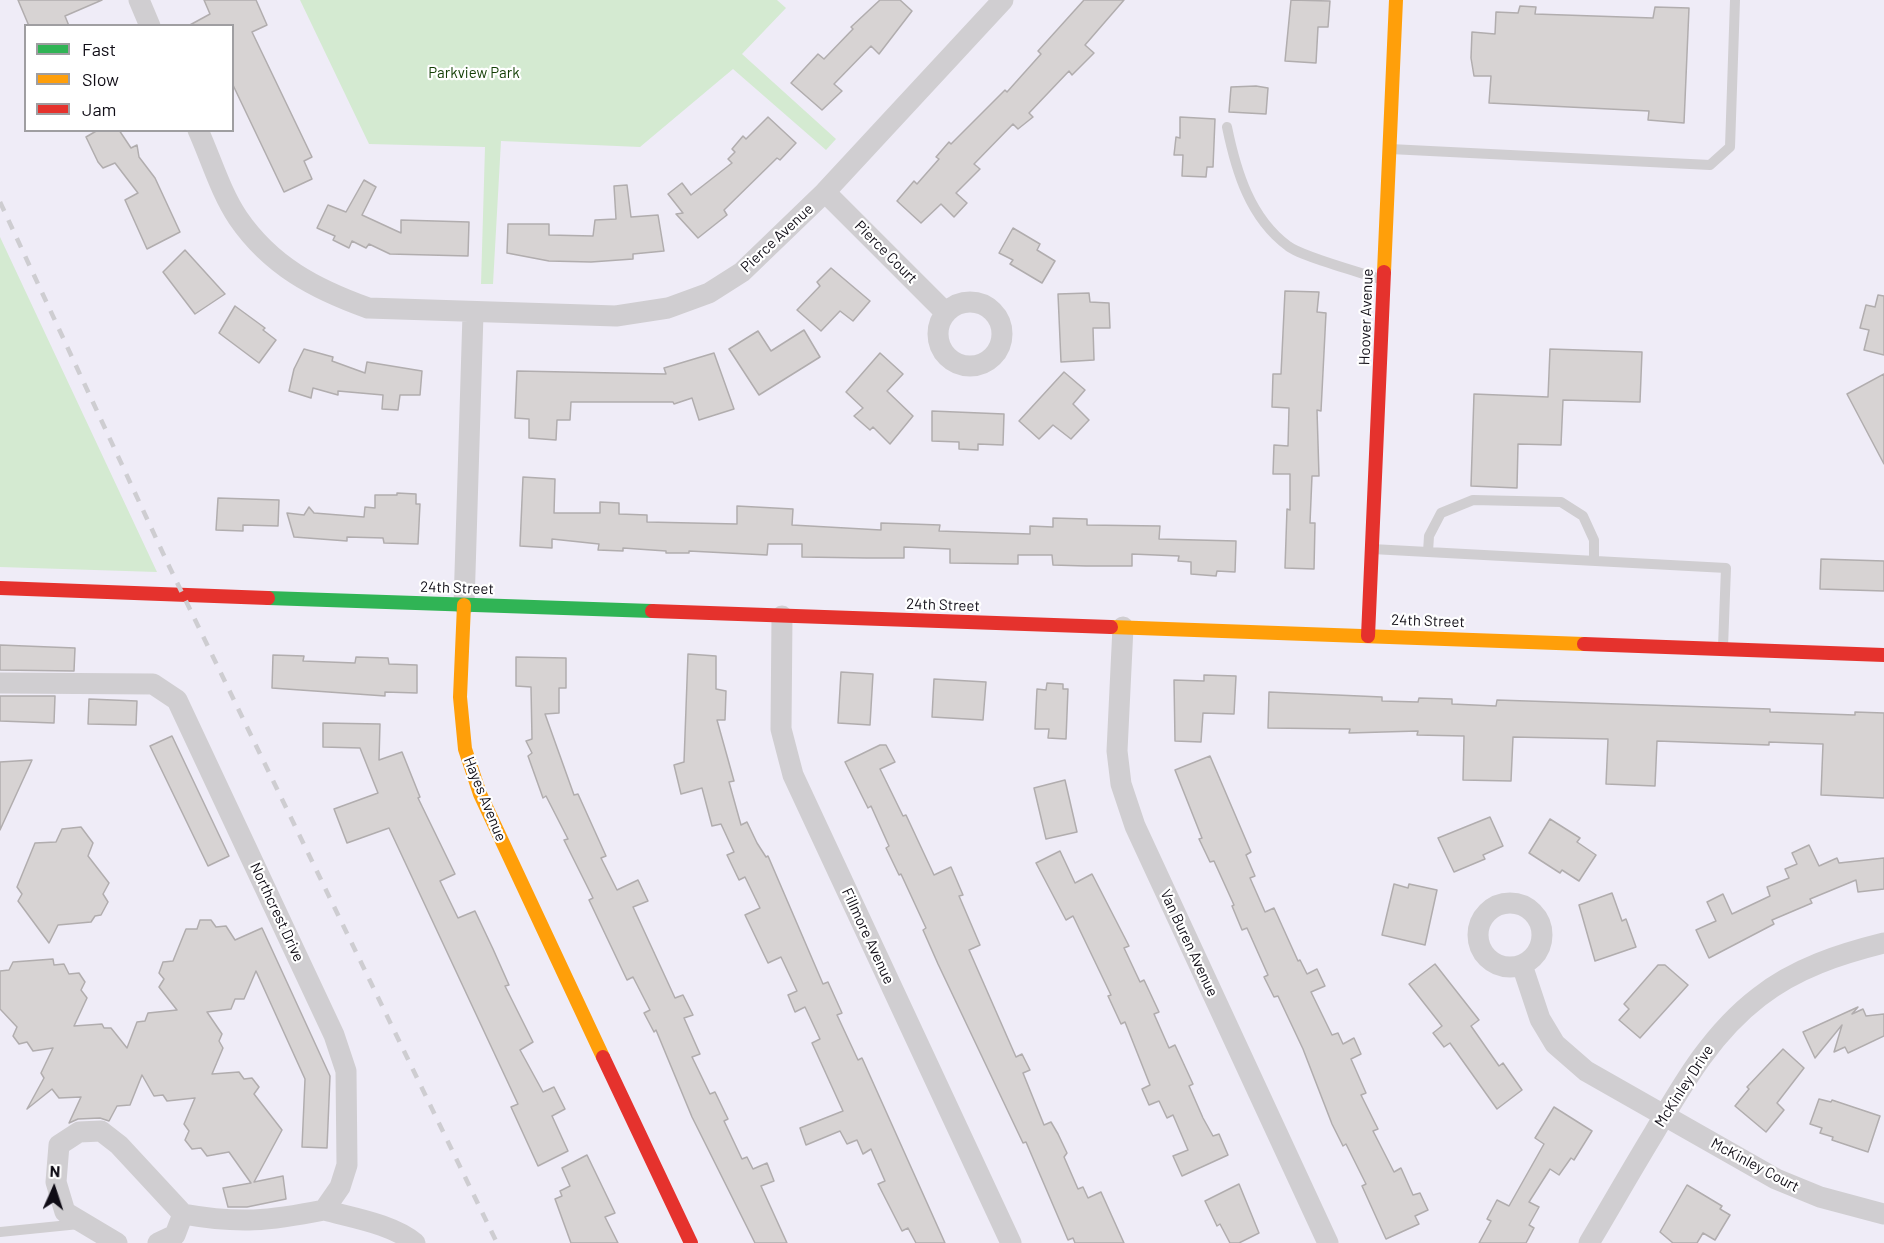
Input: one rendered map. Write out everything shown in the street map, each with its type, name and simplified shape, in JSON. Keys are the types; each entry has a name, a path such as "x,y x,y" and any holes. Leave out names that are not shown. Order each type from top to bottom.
{"main road":[{"name":"Hoover Avenue","path":"1368,636 1396,0"},
{"name":"24th Street","path":"0,588 1884,655"},
{"name":"Hayes Avenue","path":"464,605 460,697 465,749 480,794 691,1243"}],"street":[{"path":"139,0 149,24"},
{"name":"Pierce Avenue","path":"199,132 237,217 264,252 296,276 330,294 368,308 472,314 616,316 668,308 709,293 742,272 825,192 1003,0"},
{"name":"Pierce Court","path":"825,192 946,313"},
{"name":"Hayes Avenue","path":"464,605 472,314"},
{"name":"Fillmore Avenue","path":"782,616 781,729 793,775 1011,1243"},
{"name":"Van Buren Avenue","path":"1123,627 1117,751 1121,784 1135,826 1328,1243"},
{"name":"Northcrest Drive","path":"0,682 153,684 177,700 329,1024 346,1071 347,1165 340,1187 324,1210"},
{"name":"McKinley Drive","path":"1589,1243 1697,1060 1725,1026 1760,996 1794,975 1838,954 1884,943"},
{"name":"McKinley Court","path":"1522,965 1540,1019 1555,1044 1586,1071 1776,1179 1820,1197 1884,1214"},
{"path":"110,1242 86,1223 65,1212 56,1182 59,1145 79,1132 101,1131 118,1145 183,1214 227,1222 277,1220 324,1210 378,1226 408,1237 415,1243"},
{"path":"158,1243 175,1234 183,1214"}],"lane":[{"path":"1389,149 1710,165 1730,147 1736,0"},
{"path":"1227,127 1236,171 1255,209 1260,218 1289,248 1384,280"},
{"path":"1428,552 1429,536 1441,513 1473,500 1561,502 1583,516 1594,540 1594,561"},
{"path":"1372,549 1726,568 1723,649"},
{"path":"0,1232 86,1223"}],"green space":[{"name":"Parkview Park","path":"300,0 777,0 786,8 742,54 836,139 826,150 733,69 640,147 501,141 493,284 481,284 485,147 369,144"},
{"path":"0,237 157,572 0,567"}],"building":[{"path":"18,0 102,0 65,16 68,24 28,24"},
{"path":"204,0 256,0 267,25 252,32 312,157 304,161 312,179 284,192 234,87 234,24 192,24 210,14"},
{"path":"880,0 900,0 912,11 879,54 871,46 834,84 842,91 822,110 791,83 818,54 824,59 853,29 851,27"},
{"path":"1084,0 1124,0 1085,45 1094,53 1072,75 1069,71 1029,113 1033,117 1018,129 1013,124 974,164 980,169 956,193 967,203 954,217 941,204 921,223 897,201 914,181 917,184 939,159 936,157 949,142 951,144 1005,90 1007,92 1041,54 1038,51"},
{"path":"1291,0 1330,1 1328,27 1318,27 1316,63 1285,61"},
{"path":"1520,6 1536,7 1535,14 1653,18 1655,7 1689,8 1684,123 1648,120 1649,111 1489,103 1491,76 1474,76 1471,58 1472,32 1495,34 1496,12 1518,13"},
{"path":"1231,87 1268,88 1266,114 1229,112"},
{"path":"768,117 796,143 780,160 777,158 724,210 727,215 698,238 676,214 683,213 668,194 682,183 691,195 732,163 728,159 735,152 732,149 743,136 746,139"},
{"path":"1180,117 1215,119 1213,167 1207,167 1206,177 1182,176 1183,155 1174,155 1176,137 1180,138"},
{"path":"95,132 120,132 131,148 137,145 139,157 155,178 180,232 147,249 125,200 138,193 115,163 103,168 86,137"},
{"path":"364,180 376,187 362,215 401,233 401,220 469,222 468,256 390,254 369,244 366,248 352,241 349,248 333,240 335,236 317,228 328,205 346,212"},
{"path":"627,185 631,217 658,215 664,251 633,254 633,259 591,262 549,261 507,253 508,224 549,224 549,235 593,236 595,220 616,219 614,186"},
{"path":"1013,228 1040,244 1037,250 1055,261 1042,283 1010,264 1013,260 999,253"},
{"path":"185,250 225,294 195,314 163,272"},
{"path":"831,268 870,301 853,321 840,311 821,331 797,310 820,286 817,282"},
{"path":"1285,291 1319,292 1317,312 1326,313 1321,411 1317,410 1319,476 1312,476 1310,523 1315,523 1314,569 1285,568 1287,509 1290,510 1290,474 1273,474 1274,445 1288,446 1289,408 1272,407 1273,374 1281,374"},
{"path":"1089,293 1090,302 1109,303 1110,328 1093,328 1094,360 1061,362 1058,294"},
{"path":"1878,295 1884,296 1884,355 1864,350 1869,330 1860,328 1866,305 1875,307"},
{"path":"235,306 265,328 263,330 276,340 259,363 219,333"},
{"path":"804,330 820,357 759,395 729,349 758,331 771,351"},
{"path":"304,349 333,357 332,361 365,373 367,362 422,371 420,395 400,395 398,410 382,409 383,395 338,391 338,395 313,388 311,398 289,391 294,369"},
{"path":"1550,349 1642,352 1640,402 1563,400 1561,445 1518,444 1517,488 1471,486 1474,394 1548,397"},
{"path":"714,353 734,409 699,420 692,398 674,404 673,402 571,402 570,420 557,420 556,440 529,438 529,419 515,418 517,371 666,374 664,368"},
{"path":"880,353 903,374 887,391 913,416 890,444 873,427 870,430 854,416 863,408 846,392"},
{"path":"1064,372 1085,390 1073,404 1089,420 1071,439 1053,425 1039,439 1019,421"},
{"path":"1884,374 1884,464 1847,394"},
{"path":"932,411 1004,414 1003,445 978,444 978,450 959,449 959,442 932,441"},
{"path":"523,477 555,479 554,513 600,513 600,502 619,503 619,514 647,515 647,522 737,524 737,506 793,509 792,525 881,530 881,523 940,525 939,531 1030,534 1030,526 1053,527 1053,518 1087,519 1087,525 1160,526 1159,539 1236,541 1235,572 1217,571 1216,576 1191,574 1191,562 1178,561 1179,556 1132,554 1132,566 1086,566 1053,565 1052,555 1018,555 1018,564 950,563 950,549 904,547 904,558 867,558 802,557 802,544 768,544 767,555 689,551 689,553 666,553 666,551 623,548 623,551 598,550 599,544 552,539 552,548 520,546"},
{"path":"397,493 416,494 416,504 420,504 418,544 384,543 383,538 347,537 347,541 294,537 287,513 304,515 309,507 314,513 364,517 365,507 375,508 375,495 397,495"},
{"path":"218,498 279,500 278,526 243,525 243,531 216,530"},
{"path":"1821,559 1884,561 1884,591 1820,589"},
{"path":"0,645 75,648 74,671 0,670"},
{"path":"688,654 716,656 716,689 726,691 725,720 717,720 734,781 729,782 741,825 747,822 757,843 766,857 768,856 823,984 828,982 842,1013 837,1015 858,1060 862,1058 945,1243 916,1243 908,1228 902,1231 878,1184 885,1181 871,1149 863,1154 857,1140 847,1144 840,1131 806,1145 800,1128 843,1111 812,1043 820,1039 805,1007 795,1012 788,995 797,991 781,957 768,963 745,915 760,908 745,877 739,880 727,855 734,852 721,824 712,826 702,788 681,794 674,765 684,762"},
{"path":"273,655 304,656 303,661 355,663 356,657 388,658 389,664 417,665 417,693 385,692 385,696 272,688"},
{"path":"516,657 566,658 566,688 559,688 559,713 545,714 574,795 578,794 606,856 601,858 617,890 638,880 648,901 633,907 675,998 683,995 693,1015 684,1018 700,1054 692,1057 710,1094 715,1092 728,1119 724,1121 742,1159 747,1157 753,1169 767,1163 774,1181 761,1186 787,1243 755,1243 692,1117 656,1030 654,1032 644,1013 650,1010 633,977 627,980 589,900 593,898 564,840 568,839 546,796 543,798 528,756 532,753 526,741 532,739 531,687 516,686"},
{"path":"841,672 873,674 870,725 838,723"},
{"path":"1204,675 1236,676 1234,714 1203,713 1201,742 1175,741 1174,680 1204,681"},
{"path":"934,679 986,682 983,720 932,717"},
{"path":"1047,683 1063,684 1063,689 1068,689 1066,739 1048,738 1049,729 1035,729 1037,689 1046,690"},
{"path":"1269,692 1382,697 1382,701 1418,702 1419,698 1452,699 1452,704 1496,706 1497,700 1770,709 1770,712 1855,715 1855,712 1884,713 1884,798 1821,795 1823,744 1769,742 1769,745 1657,741 1655,786 1606,784 1608,739 1513,737 1511,781 1463,780 1464,736 1417,735 1418,731 1349,733 1350,729 1268,728"},
{"path":"0,696 55,696 54,723 0,721"},
{"path":"89,699 137,701 136,725 88,724"},
{"path":"323,723 380,724 379,760 402,752 420,797 418,798 455,874 440,881 458,918 475,911 509,985 505,986 533,1042 520,1050 543,1092 554,1087 565,1109 552,1116 568,1151 538,1166 511,1107 518,1104 389,828 347,843 334,809 378,793 360,748 323,747"},
{"path":"172,736 229,856 208,866 150,746"},
{"path":"880,745 886,745 895,762 880,769 903,816 906,815 934,875 951,867 963,895 959,896 980,945 969,950 1016,1057 1022,1054 1030,1070 1023,1073 1044,1125 1051,1122 1058,1134 1067,1153 1064,1157 1078,1189 1083,1187 1088,1198 1101,1192 1124,1243 1075,1243 1073,1238 1068,1240 1026,1142 1023,1143 938,964 923,930 926,928 886,848 889,846 871,806 868,808 845,762"},
{"path":"1210,756 1251,852 1246,855 1255,876 1250,878 1265,912 1274,908 1298,961 1300,960 1307,974 1317,969 1325,986 1311,992 1332,1035 1338,1033 1343,1044 1354,1038 1361,1054 1351,1059 1366,1093 1361,1095 1378,1129 1373,1131 1394,1172 1401,1168 1413,1195 1420,1193 1428,1210 1415,1216 1419,1224 1386,1239 1362,1186 1366,1184 1346,1144 1343,1146 1332,1124 1303,1049 1278,996 1274,997 1264,977 1268,975 1247,928 1242,930 1232,906 1234,905 1214,861 1210,862 1199,839 1202,838 1175,770"},
{"path":"32,760 0,830 0,762"},
{"path":"1065,780 1077,832 1046,839 1034,788"},
{"path":"1490,817 1503,846 1483,855 1485,859 1454,872 1438,838"},
{"path":"1550,819 1580,838 1577,842 1596,855 1579,881 1562,870 1560,873 1529,853"},
{"path":"81,827 93,843 88,856 109,883 103,894 108,902 101,915 95,916 91,922 58,925 49,943 18,901 22,894 17,887 35,843 56,842 62,829"},
{"path":"1809,845 1819,866 1837,858 1839,863 1884,858 1884,889 1858,892 1856,880 1810,899 1812,903 1772,920 1774,924 1709,958 1696,930 1716,921 1707,902 1723,894 1732,914 1770,896 1767,887 1789,878 1785,869 1797,864 1792,853"},
{"path":"1060,851 1075,883 1092,874 1129,946 1124,948 1140,982 1144,980 1159,1012 1154,1014 1169,1048 1175,1045 1193,1084 1189,1086 1203,1118 1213,1136 1219,1134 1228,1155 1182,1176 1173,1156 1188,1150 1173,1115 1167,1118 1159,1101 1149,1105 1142,1089 1150,1085 1125,1022 1121,1024 1108,996 1111,995 1073,916 1066,920 1036,863"},
{"path":"1394,884 1408,888 1409,884 1437,890 1425,945 1382,935"},
{"path":"1612,893 1622,921 1626,919 1636,947 1595,961 1579,905"},
{"path":"200,920 211,920 216,927 226,926 235,940 262,928 330,1076 327,1148 302,1147 305,1079 256,971 244,999 235,999 231,1009 207,1012 222,1034 219,1041 223,1048 212,1074 239,1072 244,1079 252,1078 259,1087 254,1094 282,1130 254,1182 283,1176 286,1199 247,1207 228,1207 223,1188 251,1183 229,1152 207,1156 201,1148 192,1149 185,1140 189,1131 184,1124 195,1098 167,1101 163,1095 154,1096 142,1075 130,1105 117,1106 109,1121 100,1118 78,1119 69,1123 81,1097 59,1098 52,1089 27,1109 44,1078 41,1073 53,1048 33,1051 27,1042 19,1044 13,1036 17,1027 0,1009 0,971 9,970 13,962 53,959 54,965 64,964 69,974 79,973 85,982 81,990 87,998 74,1026 102,1024 104,1028 111,1028 127,1048 137,1022 145,1021 148,1013 177,1010 159,987 164,979 159,973 163,962 173,961 186,929 197,929"},
{"path":"1435,964 1479,1020 1471,1026 1499,1066 1503,1063 1522,1090 1497,1109 1450,1043 1444,1047 1433,1033 1442,1026 1409,984"},
{"path":"1658,965 1665,965 1688,985 1640,1038 1619,1020 1629,1009 1624,1004"},
{"path":"1858,1007 1852,1014 1863,1009 1866,1016 1884,1014 1884,1036 1848,1053 1845,1047 1834,1052 1842,1025 1815,1058 1803,1032"},
{"path":"1783,1049 1804,1068 1777,1103 1784,1110 1766,1132 1735,1106 1749,1089 1747,1087"},
{"path":"1819,1099 1831,1102 1832,1100 1880,1116 1868,1152 1832,1140 1833,1137 1820,1133 1822,1128 1810,1124"},
{"path":"1554,1107 1592,1131 1574,1160 1571,1158 1559,1175 1550,1169 1529,1202 1539,1207 1529,1225 1534,1228 1526,1243 1479,1243 1491,1221 1487,1219 1497,1200 1509,1206 1544,1144 1535,1138"},
{"path":"587,1155 615,1213 605,1217 618,1243 571,1243 555,1199 562,1196 560,1191 570,1186 562,1168"},
{"path":"1239,1184 1259,1233 1239,1243 1230,1243 1220,1224 1217,1226 1205,1201"},
{"path":"1687,1185 1722,1206 1720,1209 1730,1215 1715,1240 1703,1233 1697,1243 1673,1243 1660,1232"}],"railway":[{"path":"0,202 168,564 497,1243"}],"traffic: fast":[{"path":"268,598 652,611"}],"traffic: slow":[{"path":"1384,272 1396,0"},
{"path":"464,605 460,697 465,749 480,794 603,1057"},
{"path":"1111,627 1584,644"}],"traffic: jam":[{"path":"1368,636 1384,272"},
{"path":"0,588 268,598"},
{"path":"652,611 1111,627"},
{"path":"1584,644 1884,655"},
{"path":"603,1057 691,1243"}]}
